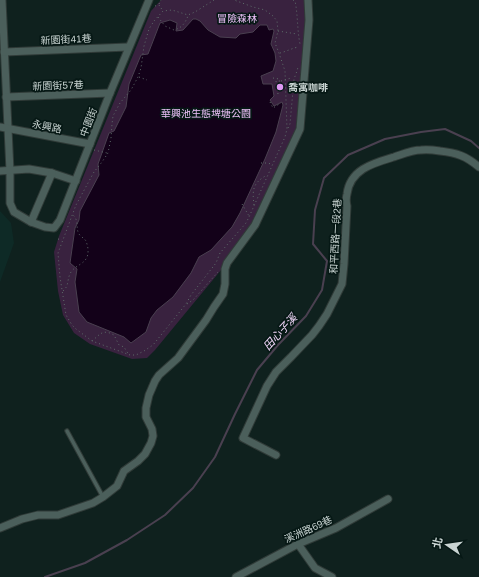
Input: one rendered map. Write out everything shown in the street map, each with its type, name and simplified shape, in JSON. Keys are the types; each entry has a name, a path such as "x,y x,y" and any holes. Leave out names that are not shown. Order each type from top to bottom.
{"street":[{"path":"2,0 10,171 10,202 14,212 31,222 52,173"},
{"name":"中園街","path":"31,222 45,227 54,228 60,220 92,147 110,93 149,0"},
{"path":"0,528 22,519 38,515 58,515 93,503 117,486 124,471 145,454 153,436 152,429 146,417 146,408 149,395 155,381 159,375 178,358 223,294 225,269 227,263 255,225 300,129 309,20 308,0"},
{"name":"新園街41巷","path":"4,52 128,47"},
{"name":"新園街57巷","path":"6,97 110,93"},
{"name":"永興路","path":"0,127 92,147"},
{"name":"和平西路一段2巷","path":"276,455 243,438 267,386 276,372 319,326 327,314 342,284 345,256 346,201 348,186 355,175 366,167 377,162 422,150 454,153 472,161 479,167"},
{"path":"0,171 29,169 52,173 76,181"},
{"name":"溪洲路69巷","path":"236,577 298,544 336,528 388,499"},
{"path":"298,544 315,568 332,577"}],"lane":[{"path":"67,431 103,497"}],"path":[{"path":"160,0 159,4 163,11"},
{"path":"214,0 188,15 172,10 163,11 149,29 138,77 120,102 113,116 112,138 108,153 94,172 72,214 58,253 66,315 72,325 92,341 130,356 136,355 153,345 216,263 220,253 246,223 285,137 287,129 285,71 275,43 278,31 277,21 265,10 235,0"},
{"path":"295,0 300,47 299,51"},
{"path":"155,6 159,4"},
{"path":"158,16 165,26 174,30 181,28 185,24 188,15"},
{"path":"278,31 298,34"},
{"path":"279,53 297,46 300,47"},
{"path":"287,129 290,124 294,79 298,66"},
{"path":"138,77 147,80"},
{"path":"273,78 279,78 280,81"},
{"path":"278,94 276,81 291,78 294,79"},
{"path":"270,102 273,108 282,103"},
{"path":"92,147 108,153"},
{"path":"261,163 273,164"},
{"path":"254,206 254,186 262,177 268,174"},
{"path":"242,204 249,217"},
{"path":"62,291 66,288 71,271 84,262 88,252 86,241 80,235 75,217 72,214"},
{"path":"58,239 62,240"},
{"path":"186,304 193,300 220,270"},
{"path":"92,341 104,332 110,333 114,335 119,345 124,348 130,356"}],"shaded area":[{"name":"華興池生態埤塘公園","path":"193,19 200,21 208,30 220,37 236,38 240,34 253,32 260,25 267,25 269,30 273,29 274,31 271,44 275,53 276,61 273,71 261,76 263,84 272,84 274,96 270,100 274,106 282,102 283,105 276,132 265,159 232,227 211,250 199,257 191,273 173,297 157,310 151,318 146,332 131,343 124,337 87,322 79,312 75,282 77,269 70,263 75,228 79,220 80,211 99,175 98,164 109,133 114,131 126,107 129,84 141,55 148,54 160,23 170,20 177,23 176,31 183,30"},
{"path":"0,211 11,223 14,243 0,282"}],"green space":[{"name":"華興池生態埤塘公園","path":"161,0 304,0 306,24 298,118 294,137 255,223 227,258 221,270 155,350 147,358 132,359 90,344 74,333 63,315 58,291 54,252 59,236 151,11"}],"waterway":[{"name":"田心子溪","path":"45,577 85,563 127,540 165,515 193,488 215,457 257,370 278,345 306,316 322,290 327,261 313,244 315,210 324,178 348,155 385,139 421,132 445,129 471,141 479,148"}],"place":[{"name":"喬寓咖啡","path":"280,87"}],"park label":[{"name":"冒險森林","path":"237,18"}]}
